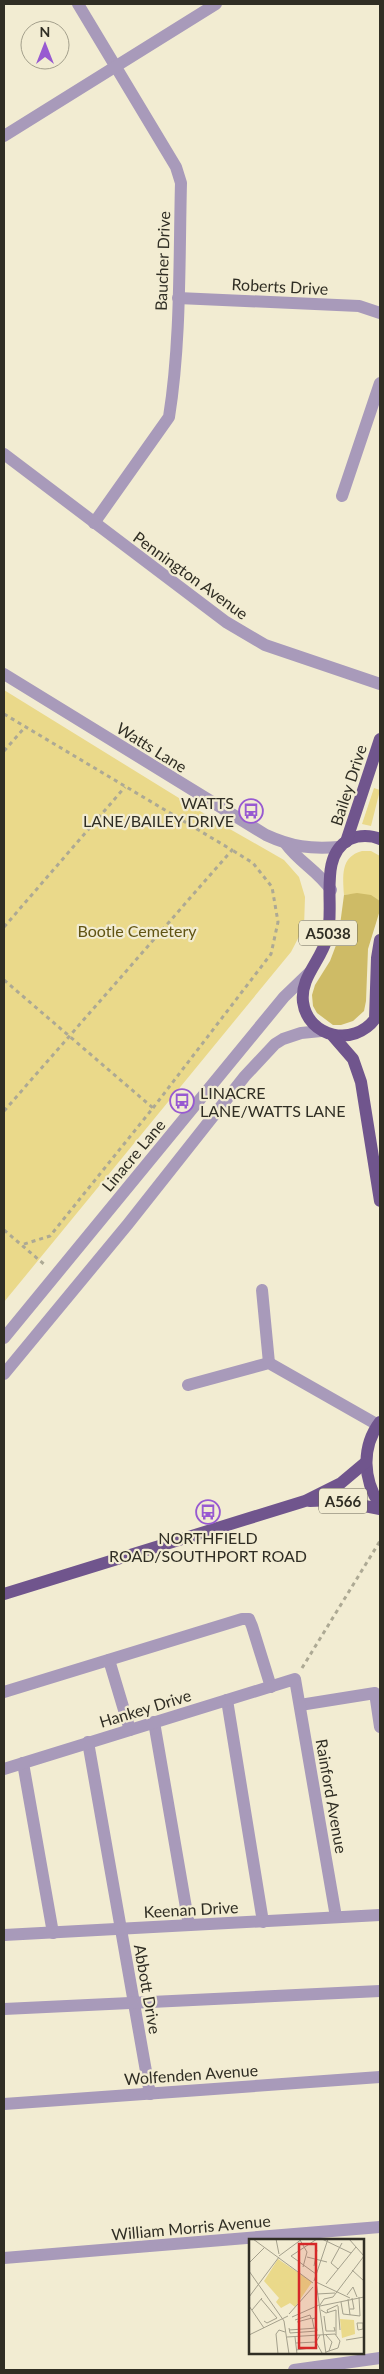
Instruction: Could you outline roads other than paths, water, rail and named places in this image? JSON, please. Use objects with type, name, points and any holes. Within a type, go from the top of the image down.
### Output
[{"type":"main road","name":"Bailey Drive","points":[[343,844],[380,739]]},
{"type":"main road","points":[[343,844],[364,836],[380,839]]},
{"type":"main road","name":"A5038","points":[[343,844],[331,862],[329,875],[332,905],[327,939],[305,984],[303,1001],[308,1018],[327,1033],[353,1060],[360,1076],[380,1201]]},
{"type":"main road","name":"A5038","points":[[380,940],[376,967],[380,1032]]},
{"type":"main road","points":[[327,1033],[345,1035],[364,1029],[378,1015]]},
{"type":"main road","points":[[379,1423],[372,1436],[366,1462],[368,1480],[374,1496],[380,1505]]},
{"type":"main road","name":"A566","points":[[4,1594],[305,1501],[340,1483],[366,1462]]},
{"type":"main road","name":"A566","points":[[305,1501],[334,1500],[380,1509]]},
{"type":"street","name":"Baucher Drive","points":[[78,4],[176,167],[181,183],[178,298],[169,417],[94,523]]},
{"type":"street","points":[[4,136],[216,4]]},
{"type":"street","name":"Roberts Drive","points":[[178,298],[359,306],[380,313]]},
{"type":"street","points":[[342,496],[380,383]]},
{"type":"street","name":"Pennington Avenue","points":[[4,454],[226,622],[250,638],[264,645],[380,684]]},
{"type":"street","name":"Watts Lane","points":[[4,674],[245,824],[286,844],[312,848],[343,844]]},
{"type":"street","name":"Watts Lane","points":[[286,844],[296,857],[323,879],[331,890]]},
{"type":"street","name":"Linacre Lane","points":[[4,1338],[284,997],[310,972]]},
{"type":"street","points":[[4,1374],[128,1224],[251,1070],[275,1044],[301,1033],[327,1033]]},
{"type":"street","points":[[262,1290],[269,1363]]},
{"type":"street","points":[[188,1385],[269,1363],[379,1423]]},
{"type":"street","points":[[4,1692],[242,1619],[249,1619],[271,1687]]},
{"type":"street","points":[[108,1660],[130,1730]]},
{"type":"street","name":"Hankey Drive","points":[[4,1769],[295,1679]]},
{"type":"street","name":"Rainford Avenue","points":[[295,1679],[336,1918]]},
{"type":"street","points":[[300,1706],[375,1694],[380,1727]]},
{"type":"street","points":[[227,1700],[263,1922]]},
{"type":"street","points":[[154,1722],[189,1925]]},
{"type":"street","name":"Abbott Drive","points":[[88,1742],[150,2094]]},
{"type":"street","points":[[23,1763],[54,1933]]},
{"type":"street","name":"Keenan Drive","points":[[4,1935],[380,1915]]},
{"type":"street","points":[[4,2009],[380,1991]]},
{"type":"street","name":"Wolfenden Avenue","points":[[4,2104],[380,2077]]},
{"type":"street","name":"William Morris Avenue","points":[[4,2258],[380,2228]]},
{"type":"street","points":[[294,2370],[380,2358]]},
{"type":"place","name":"WATTS LANE/BAILEY DRIVE","points":[[251,811]]},
{"type":"place","name":"LINACRE LANE/WATTS LANE","points":[[182,1101]]},
{"type":"place","name":"NORTHFIELD ROAD/SOUTHPORT ROAD","points":[[208,1512]]},
{"type":"park label","name":"Bootle Cemetery","points":[[137,930]]}]
